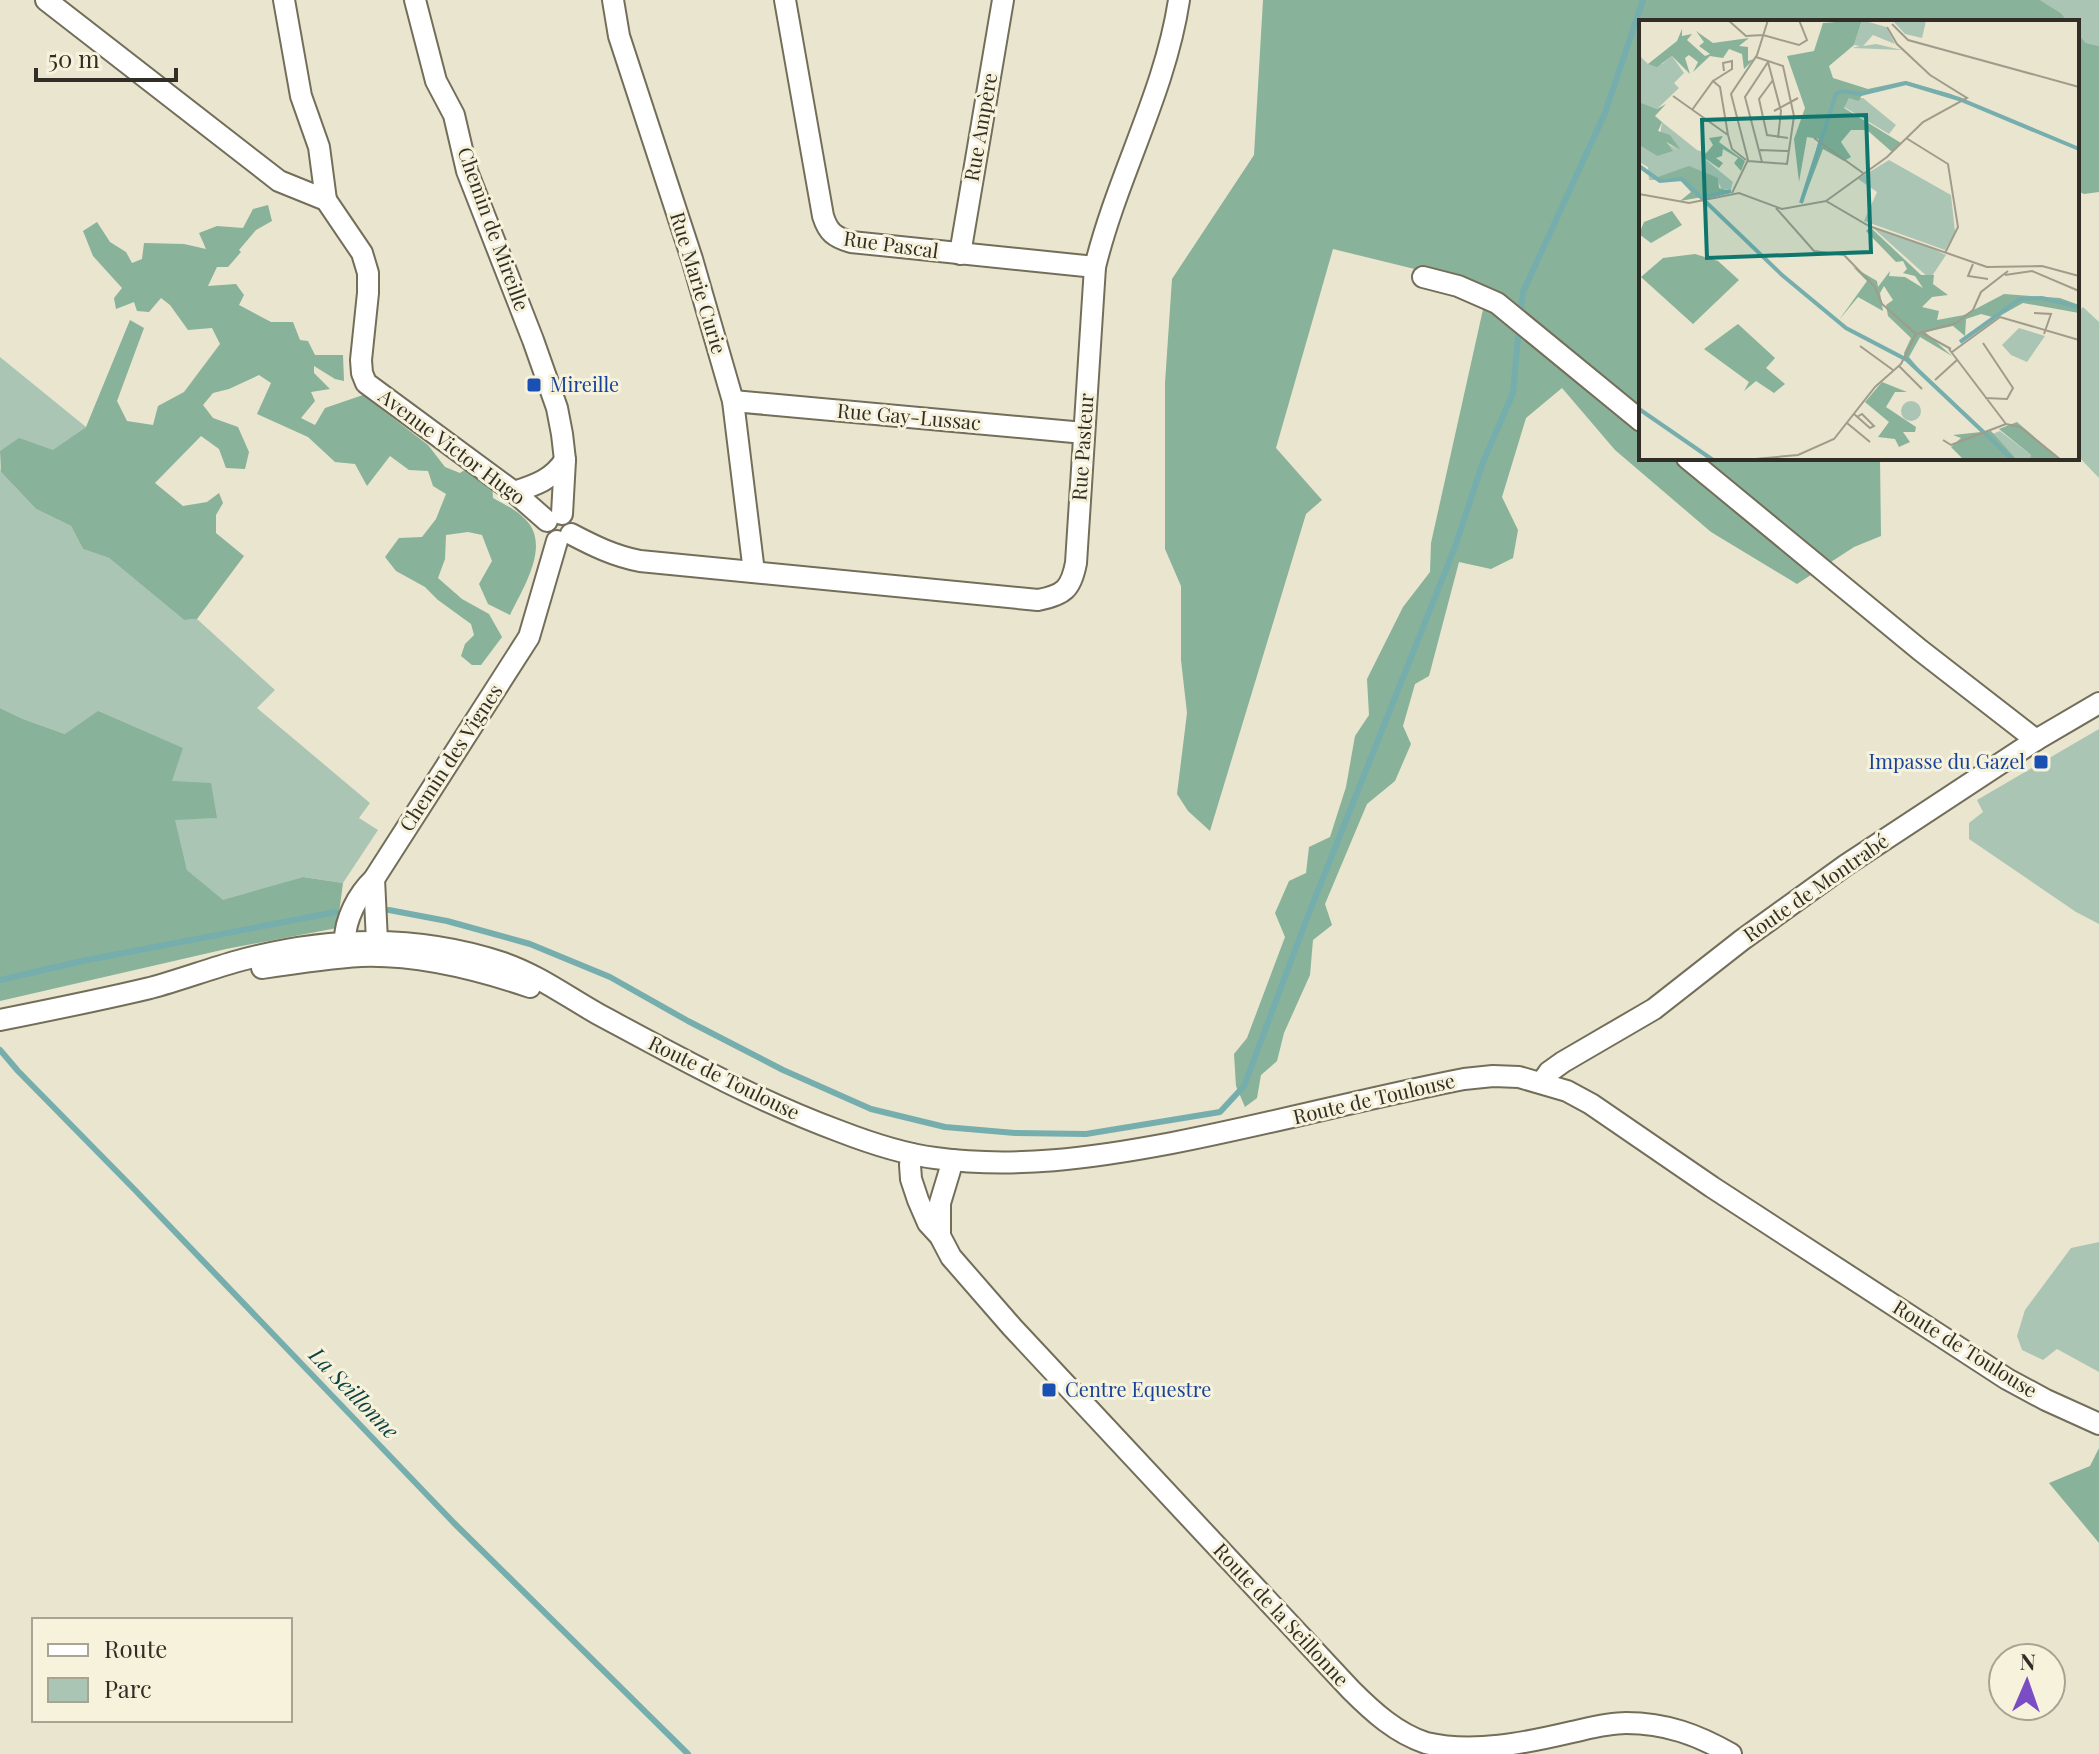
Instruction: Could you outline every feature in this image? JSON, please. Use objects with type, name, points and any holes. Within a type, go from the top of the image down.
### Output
[{"type":"street","points":[[46,0],[279,181],[326,200],[319,147],[301,96],[284,0]]},
{"type":"street","name":"Chemin de Mireille","points":[[415,0],[436,81],[454,115],[467,171],[554,399],[565,460],[554,518]]},
{"type":"street","name":"Rue Marie Curie","points":[[613,0],[619,36],[692,259],[733,401],[754,572]]},
{"type":"street","name":"Rue Pascal","points":[[785,0],[827,229],[836,238],[1095,267]]},
{"type":"street","name":"Rue Ampère","points":[[960,254],[1003,0]]},
{"type":"street","name":"Rue Pasteur","points":[[754,572],[1038,600],[1054,597],[1066,590],[1073,580],[1076,563],[1095,267],[1166,59],[1179,0]]},
{"type":"street","name":"Avenue Victor Hugo","points":[[326,200],[362,253],[368,273],[361,360],[366,383],[554,518]]},
{"type":"street","points":[[1423,277],[1458,286],[1497,303],[1639,419]]},
{"type":"street","name":"Rue Gay-Lussac","points":[[733,401],[1084,433]]},
{"type":"street","points":[[514,492],[556,474],[565,460]]},
{"type":"street","points":[[1689,460],[1920,650],[2036,740]]},
{"type":"street","points":[[554,518],[547,533],[616,556],[754,572]]},
{"type":"street","name":"Chemin des Vignes","points":[[353,949],[345,936],[362,890],[374,879],[529,637],[564,538]]},
{"type":"street","name":"Route de Montrabé","points":[[1542,1082],[1549,1072],[1563,1062],[1654,1009],[1846,865],[2036,740],[2099,703]]},
{"type":"street","points":[[374,879],[377,941]]},
{"type":"street","name":"Route de Toulouse","points":[[0,1020],[152,987],[296,963],[377,941],[438,947],[503,963],[536,976],[679,1058],[792,1113],[851,1136],[912,1154],[1012,1163],[1107,1155],[1236,1131],[1464,1079],[1506,1077],[1542,1082],[1591,1104],[1712,1187],[2007,1379],[2099,1424]]},
{"type":"street","name":"Route de Toulouse","points":[[353,949],[484,973],[587,1008]]},
{"type":"street","name":"Route de la Seillonne","points":[[912,1154],[911,1179],[918,1200],[928,1223],[940,1236],[951,1257],[1012,1327],[1375,1713],[1401,1732],[1426,1743],[1475,1749],[1625,1723],[1659,1725],[1689,1732],[1731,1754]]},
{"type":"street","points":[[940,1236],[940,1203],[953,1160]]},
{"type":"green space","points":[[1263,0],[2040,0],[2066,20],[1639,20],[1639,460],[1880,460],[1881,536],[1854,547],[1797,584],[1711,532],[1615,450],[1562,388],[1526,418],[1502,497],[1518,530],[1513,558],[1491,569],[1459,562],[1429,676],[1415,684],[1403,726],[1411,744],[1395,781],[1367,804],[1325,904],[1332,925],[1313,940],[1310,975],[1284,1033],[1277,1061],[1261,1075],[1257,1098],[1245,1107],[1236,1086],[1234,1054],[1247,1038],[1285,937],[1275,913],[1289,881],[1306,873],[1309,847],[1330,837],[1346,787],[1355,736],[1369,715],[1367,679],[1403,607],[1430,572],[1431,543],[1488,287],[1333,249],[1276,448],[1322,500],[1306,514],[1210,831],[1188,811],[1177,794],[1187,713],[1181,660],[1181,586],[1165,549],[1165,383],[1172,279],[1254,155]]},
{"type":"green space","points":[[2040,0],[2099,0],[2099,46],[2086,43],[2079,35],[2079,20],[2066,20]]},
{"type":"green space","points":[[2079,35],[2086,43],[2099,46],[2099,192],[2079,192]]},
{"type":"green space","points":[[268,205],[272,221],[256,230],[228,267],[217,267],[208,286],[236,284],[244,295],[239,305],[271,322],[293,322],[300,340],[308,341],[315,355],[343,355],[344,381],[314,366],[314,373],[330,389],[311,392],[315,401],[301,418],[315,425],[325,408],[363,395],[428,445],[445,467],[460,473],[466,469],[492,482],[493,498],[518,513],[533,530],[536,541],[532,567],[510,615],[488,604],[479,584],[492,561],[482,535],[468,532],[446,535],[445,559],[438,578],[462,599],[489,614],[502,637],[481,665],[472,665],[461,656],[465,644],[474,635],[471,624],[425,587],[396,571],[385,557],[399,538],[422,537],[436,519],[446,494],[433,486],[428,471],[409,470],[390,456],[367,486],[355,464],[335,462],[308,437],[257,414],[271,383],[259,375],[213,393],[203,405],[213,418],[238,427],[249,452],[245,469],[226,468],[219,449],[201,436],[155,483],[183,506],[207,502],[219,493],[223,503],[216,515],[216,533],[244,556],[197,619],[184,620],[109,558],[83,549],[71,526],[36,509],[1,472],[0,451],[19,438],[53,450],[86,427],[130,320],[144,328],[117,401],[127,421],[153,425],[158,406],[184,392],[220,344],[212,328],[188,330],[161,298],[149,312],[137,311],[134,302],[116,309],[114,298],[122,288],[93,256],[83,231],[97,222],[110,242],[126,252],[132,263],[142,259],[144,243],[184,244],[206,249],[199,233],[217,226],[243,228],[253,209]]},
{"type":"green space","points":[[2083,307],[2099,322],[2099,478],[2079,457],[2079,311]]},
{"type":"green space","points":[[0,357],[86,427],[53,451],[19,439],[0,451]]},
{"type":"green space","points":[[0,466],[1,472],[36,509],[71,526],[83,549],[109,558],[184,620],[197,619],[275,690],[257,708],[370,803],[359,818],[378,830],[343,883],[303,877],[223,901],[187,870],[174,819],[216,818],[172,782],[0,708]]},
{"type":"green space","points":[[0,708],[65,734],[98,711],[183,748],[172,781],[211,783],[217,818],[175,820],[187,870],[223,900],[303,877],[343,883],[337,928],[226,949],[0,1001]]},
{"type":"green space","points":[[2099,729],[2099,924],[2076,912],[1969,839],[1969,823],[1983,812],[1977,800]]},
{"type":"green space","points":[[2099,1242],[2099,1372],[2057,1349],[2043,1360],[2022,1350],[2017,1336],[2025,1310],[2071,1248]]},
{"type":"green space","points":[[2099,1448],[2099,1543],[2049,1483],[2090,1466]]},
{"type":"waterway","points":[[1520,316],[1523,292],[1605,113],[1643,0]]},
{"type":"waterway","points":[[389,910],[447,921],[530,944],[610,977],[783,1070],[871,1109],[945,1127],[1015,1133],[1086,1134],[1220,1112],[1244,1086],[1309,913],[1455,547],[1483,462],[1513,393],[1519,327]]},
{"type":"waterway","points":[[0,980],[336,912]]},
{"type":"waterway","name":"La Seillonne","points":[[0,1050],[454,1523],[688,1754]]},
{"type":"place","name":"Mireille","points":[[534,385]]},
{"type":"place","name":"Impasse du Gazel","points":[[2041,762]]},
{"type":"place","name":"Centre Equestre","points":[[1049,1390]]}]
